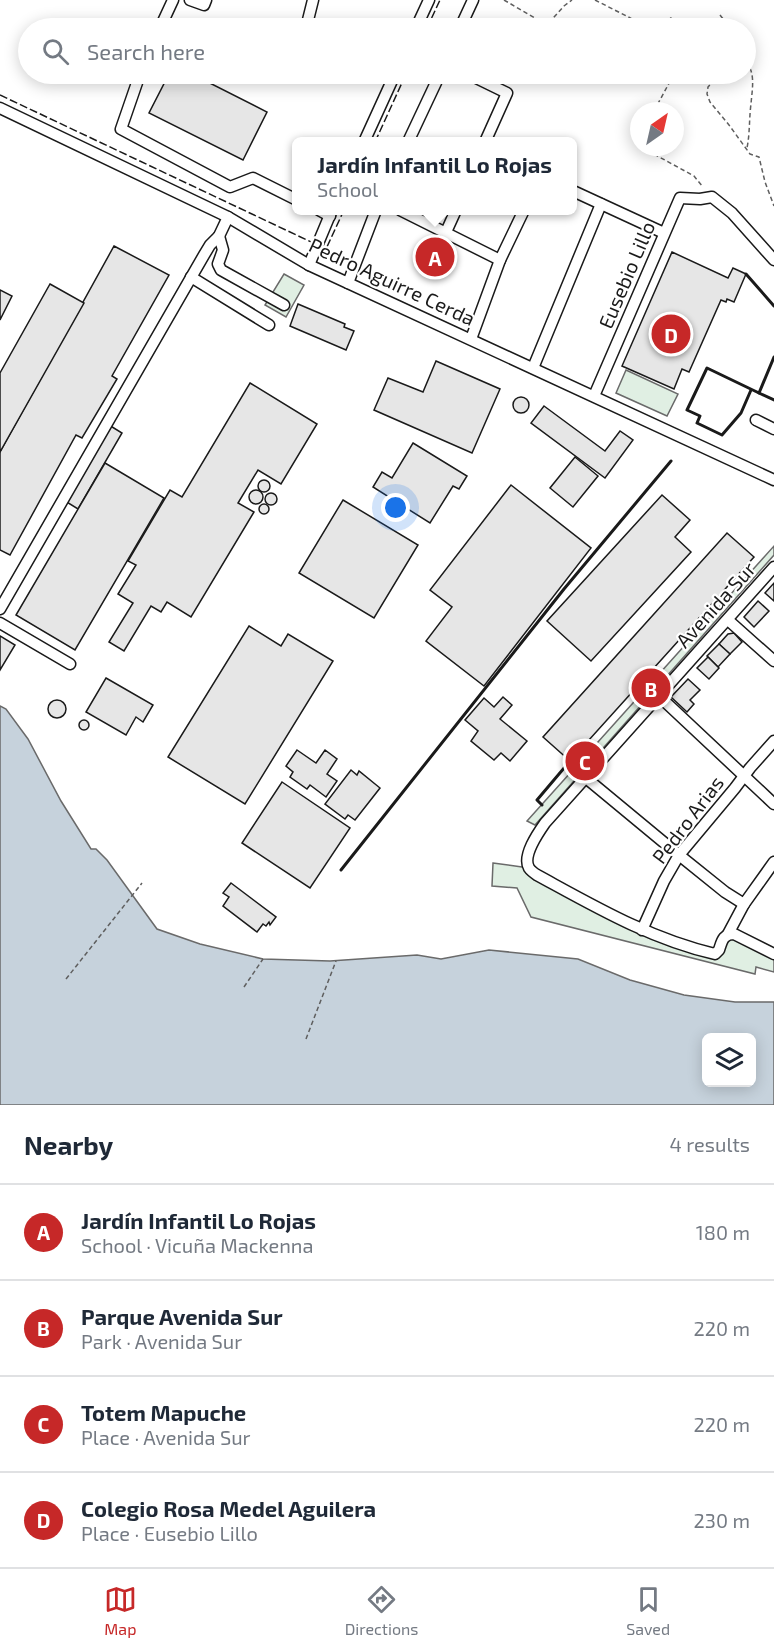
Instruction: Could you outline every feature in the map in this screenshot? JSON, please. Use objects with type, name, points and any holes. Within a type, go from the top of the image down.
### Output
[{"type":"street","points":[[165,18],[173,0]]},
{"type":"street","points":[[190,0],[204,5],[206,0]]},
{"type":"street","points":[[308,18],[313,0]]},
{"type":"street","points":[[421,18],[429,0]]},
{"type":"street","points":[[465,18],[473,0]]},
{"type":"street","points":[[137,84],[121,129],[230,187],[253,177],[292,197]]},
{"type":"street","points":[[366,137],[390,84]]},
{"type":"street","points":[[410,137],[435,84]]},
{"type":"street","points":[[487,137],[507,93],[489,84]]},
{"type":"street","name":"Pedro Aguirre Cerda","points":[[0,108],[228,218],[309,265],[774,480]]},
{"type":"street","points":[[577,193],[664,233]]},
{"type":"street","points":[[712,197],[732,213],[774,260]]},
{"type":"street","name":"Eusebio Lillo","points":[[594,396],[680,198],[712,197]]},
{"type":"street","points":[[533,368],[601,204]]},
{"type":"street","points":[[309,265],[330,215]]},
{"type":"street","points":[[348,283],[374,215]]},
{"type":"street","points":[[410,215],[500,260]]},
{"type":"street","points":[[446,232],[454,215]]},
{"type":"street","points":[[471,339],[500,260],[522,215]]},
{"type":"street","points":[[0,609],[191,277],[210,245],[219,236],[228,218]]},
{"type":"street","points":[[219,236],[223,250],[218,264],[221,270],[284,305]]},
{"type":"street","points":[[191,277],[269,325]]},
{"type":"street","points":[[756,420],[774,429]]},
{"type":"street","name":"Avenida Sur","points":[[642,930],[537,875],[529,868],[527,861],[532,844],[540,829],[774,567]]},
{"type":"street","points":[[728,620],[774,661]]},
{"type":"street","points":[[0,624],[70,664]]},
{"type":"street","points":[[659,696],[774,804]]},
{"type":"street","name":"Pedro Arias","points":[[642,930],[664,881],[679,855],[774,741]]},
{"type":"street","points":[[586,778],[725,892],[744,904]]},
{"type":"street","points":[[642,930],[678,944],[715,954],[744,904],[774,862]]},
{"type":"street","points":[[728,934],[736,934],[774,954]]},
{"type":"path","points":[[504,0],[534,18]]},
{"type":"path","points":[[554,18],[572,0]]},
{"type":"path","points":[[595,0],[630,18]]},
{"type":"path","points":[[659,102],[669,84]]},
{"type":"path","points":[[711,84],[707,94],[710,102],[750,154],[759,157],[774,207]]},
{"type":"path","points":[[747,149],[753,84]]},
{"type":"path","points":[[658,156],[694,176],[712,197]]},
{"type":"path","points":[[66,979],[142,883]]},
{"type":"path","points":[[244,987],[263,959]]},
{"type":"path","points":[[306,1039],[336,961]]},
{"type":"green space","points":[[284,274],[304,285],[286,317],[265,305]]},
{"type":"green space","points":[[626,370],[678,394],[667,416],[616,393]]},
{"type":"green space","points":[[774,546],[774,555],[535,825],[527,821]]},
{"type":"green space","points":[[493,863],[529,868],[613,917],[715,954],[728,934],[774,954],[774,972],[756,967],[755,974],[531,917],[517,888],[492,886]]},
{"type":"shaded area","points":[[0,706],[6,709],[28,739],[61,801],[91,849],[96,849],[107,860],[157,929],[200,944],[263,959],[330,961],[417,955],[441,959],[489,950],[578,959],[630,980],[684,995],[735,1002],[774,1002],[774,1105],[0,1105]]},
{"type":"building","points":[[164,84],[212,84],[267,112],[243,160],[149,113]]},
{"type":"building","points":[[114,246],[169,275],[112,376],[117,379],[82,438],[76,435],[10,555],[0,550],[0,452]]},
{"type":"building","points":[[672,252],[728,278],[733,268],[746,274],[734,302],[727,299],[726,302],[721,300],[689,372],[682,369],[674,389],[622,366]]},
{"type":"building","points":[[50,284],[84,303],[0,452],[0,373]]},
{"type":"building","points":[[0,290],[12,296],[0,320]]},
{"type":"building","points":[[298,304],[345,324],[344,327],[354,331],[346,350],[290,326]]},
{"type":"building","points":[[436,361],[500,389],[472,453],[374,410],[388,378],[423,392]]},
{"type":"building","points":[[250,383],[317,424],[281,484],[258,470],[238,503],[254,512],[191,617],[167,602],[161,612],[151,606],[124,651],[109,642],[133,603],[118,594],[136,565],[128,561],[170,490],[182,497]]},
{"type":"building","points":[[518,397],[524,397],[529,405],[527,411],[518,413],[513,408],[513,402]]},
{"type":"building","points":[[544,406],[605,451],[620,431],[633,440],[605,478],[531,423]]},
{"type":"building","points":[[109,425],[122,433],[78,509],[65,501]]},
{"type":"building","points":[[413,443],[467,476],[459,489],[453,486],[430,523],[373,487],[382,472],[392,478]]},
{"type":"building","points":[[575,457],[598,476],[573,507],[550,488]]},
{"type":"building","points":[[105,463],[164,498],[75,650],[16,615]]},
{"type":"building","points":[[266,480],[270,486],[266,492],[262,492],[258,484]]},
{"type":"building","points":[[511,485],[591,548],[484,686],[426,641],[452,607],[430,590]]},
{"type":"building","points":[[253,490],[259,490],[263,497],[259,504],[253,504],[249,500],[249,494]]},
{"type":"building","points":[[273,493],[277,499],[273,505],[269,505],[265,497]]},
{"type":"building","points":[[662,495],[690,520],[675,537],[691,552],[591,661],[547,621]]},
{"type":"building","points":[[343,500],[418,545],[374,618],[299,573]]},
{"type":"building","points":[[264,504],[268,505],[268,513],[264,514],[260,513],[259,509],[260,505]]},
{"type":"building","points":[[727,533],[754,557],[570,761],[543,737]]},
{"type":"building","points":[[774,583],[774,601],[765,593]]},
{"type":"building","points":[[758,601],[769,611],[754,627],[744,617]]},
{"type":"building","points":[[249,626],[281,646],[288,634],[333,661],[245,804],[168,757]]},
{"type":"building","points":[[734,633],[742,642],[730,654],[719,644],[728,634]]},
{"type":"building","points":[[0,636],[15,645],[0,670]]},
{"type":"building","points":[[719,644],[730,654],[718,667],[707,656]]},
{"type":"building","points":[[708,657],[719,668],[709,679],[697,668]]},
{"type":"building","points":[[106,678],[153,705],[143,722],[136,717],[126,735],[86,712]]},
{"type":"building","points":[[688,679],[700,690],[690,700],[694,704],[687,712],[671,697]]},
{"type":"building","points":[[503,697],[512,705],[500,719],[527,741],[510,761],[501,753],[494,760],[471,741],[478,731],[465,720],[484,698],[494,707]]},
{"type":"building","points":[[57,700],[63,703],[66,709],[63,715],[57,718],[51,715],[48,709],[51,703]]},
{"type":"building","points":[[84,720],[89,725],[84,730],[79,725]]},
{"type":"building","points":[[297,750],[316,763],[325,750],[337,759],[327,774],[337,781],[326,797],[310,785],[307,789],[290,777],[293,772],[286,766]]},
{"type":"building","points":[[351,770],[357,775],[359,771],[380,788],[355,820],[348,815],[345,819],[325,804]]},
{"type":"building","points":[[282,782],[350,828],[310,888],[242,843]]},
{"type":"building","points":[[231,883],[276,917],[270,925],[269,922],[266,926],[263,924],[257,932],[223,906],[229,897],[223,893]]},
{"type":"fence","points":[[432,18],[440,0]]},
{"type":"fence","points":[[377,137],[401,84]]},
{"type":"fence","points":[[0,95],[326,249],[342,215]]},
{"type":"wall","points":[[746,274],[774,306]]},
{"type":"wall","points":[[751,390],[741,413],[722,435],[697,423],[700,416],[687,410],[707,368],[759,393],[774,357]]},
{"type":"wall","points":[[759,393],[774,400]]},
{"type":"wall","points":[[341,870],[564,589],[671,461]]},
{"type":"wall","points":[[542,805],[537,800],[570,761]]},
{"type":"place","name":"Jardín Infantil Lo Rojas","points":[[435,257]]},
{"type":"place","name":"Colegio Rosa Medel Aguilera","points":[[671,334]]},
{"type":"place","name":"Parque Avenida Sur","points":[[651,688]]},
{"type":"place","name":"Totem Mapuche","points":[[585,761]]}]
